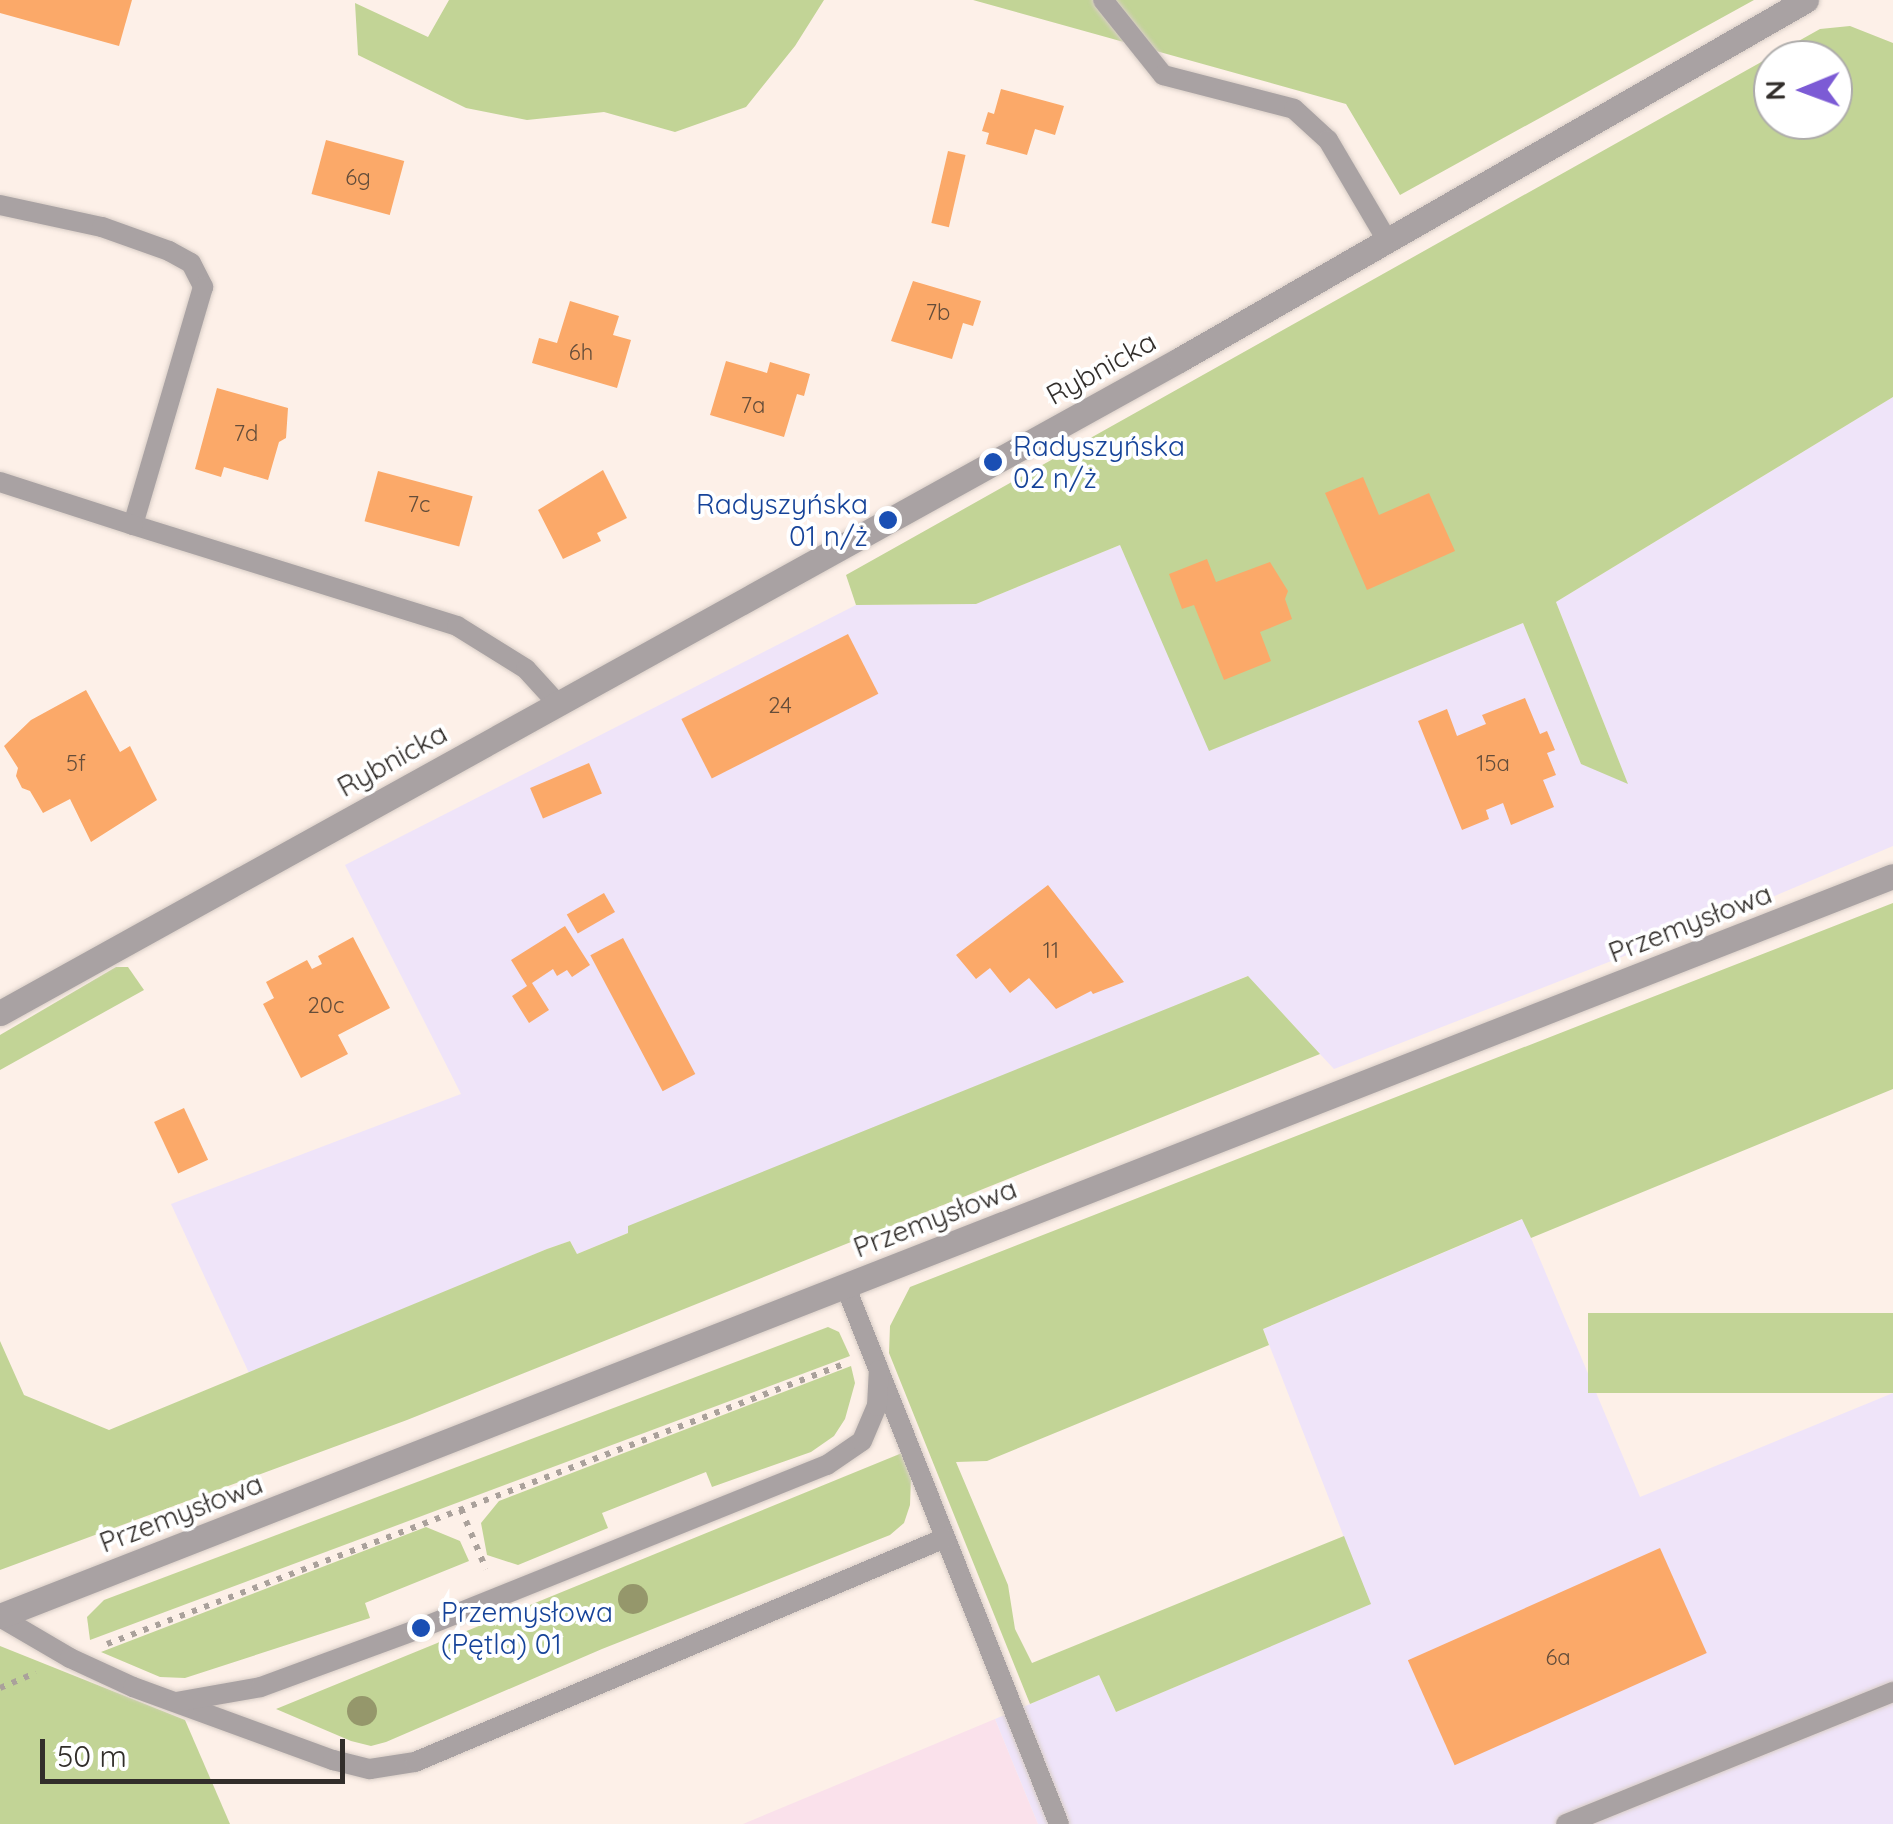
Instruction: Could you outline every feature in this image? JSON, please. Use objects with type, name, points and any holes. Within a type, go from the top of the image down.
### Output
[{"type":"street","name":"Rybnicka","points":[[0,1014],[1387,240],[1806,0]]},
{"type":"street","name":"Przemysłowa","points":[[0,1617],[1893,876]]},
{"type":"lane","points":[[1103,0],[1164,75],[1294,109],[1328,140],[1387,240]]},
{"type":"lane","points":[[0,205],[102,228],[169,251],[191,264],[202,287],[133,525]]},
{"type":"lane","points":[[0,482],[457,626],[526,669],[557,702]]},
{"type":"lane","points":[[845,1285],[1058,1824]]},
{"type":"lane","points":[[174,1702],[261,1687],[498,1598],[827,1465],[862,1441],[877,1406],[876,1362]]},
{"type":"lane","points":[[0,1617],[70,1658],[174,1702],[334,1760],[370,1769],[415,1762],[945,1538]]},
{"type":"lane","points":[[1566,1824],[1589,1820],[1893,1692]]},
{"type":"path","points":[[0,1688],[461,1509],[876,1362]]},
{"type":"path","points":[[461,1509],[498,1598]]},
{"type":"shaded area","points":[[1893,397],[1893,846],[1732,914],[1334,1069],[1247,976],[577,1254],[570,1241],[547,1249],[249,1373],[171,1204],[461,1094],[345,865],[856,605],[976,604],[1120,545],[1210,750],[1523,623],[1581,764],[1627,782],[1556,602]]},
{"type":"shaded area","points":[[1523,1219],[1640,1497],[1893,1393],[1893,1824],[1038,1824],[995,1719],[1099,1675],[1116,1712],[1370,1604],[1263,1329]]},
{"type":"shaded area","points":[[995,1719],[1038,1824],[743,1824]]},
{"type":"green space","points":[[449,0],[824,0],[795,46],[746,107],[675,132],[604,112],[527,120],[466,108],[358,55],[355,3],[428,37]]},
{"type":"green space","points":[[973,0],[1754,0],[1400,195],[1346,104]]},
{"type":"green space","points":[[1850,26],[1893,43],[1893,397],[1556,602],[1628,784],[1581,764],[1523,623],[1209,751],[1120,545],[976,604],[856,605],[846,575],[1753,67],[1753,140],[1853,140],[1853,40],[1800,40],[1820,29]]},
{"type":"green space","points":[[1893,903],[1893,1089],[1531,1238],[1522,1219],[1263,1329],[1269,1345],[987,1461],[956,1462],[1008,1585],[1015,1629],[1032,1663],[1344,1536],[1371,1604],[1116,1712],[1099,1675],[1030,1704],[889,1353],[890,1326],[910,1287]]},
{"type":"green space","points":[[116,967],[128,967],[144,990],[0,1070],[0,1035]]},
{"type":"green space","points":[[1248,976],[1320,1054],[407,1420],[0,1570],[0,1341],[24,1395],[109,1430],[547,1249],[570,1241],[577,1254],[628,1233],[628,1226]]},
{"type":"green space","points":[[1588,1313],[1893,1313],[1893,1393],[1588,1393]]},
{"type":"green space","points":[[828,1327],[839,1332],[850,1356],[90,1640],[87,1617],[104,1600]]},
{"type":"green space","points":[[851,1366],[855,1383],[845,1419],[834,1436],[811,1452],[712,1487],[706,1472],[602,1513],[608,1528],[518,1565],[487,1555],[481,1523],[499,1501]]},
{"type":"green space","points":[[902,1453],[911,1477],[910,1505],[904,1523],[890,1535],[602,1649],[386,1742],[371,1746],[351,1741],[276,1709]]},
{"type":"green space","points":[[426,1527],[460,1541],[469,1561],[365,1603],[370,1618],[185,1678],[160,1677],[101,1652]]},
{"type":"green space","points":[[0,1646],[185,1720],[230,1824],[0,1824]]},
{"type":"building","points":[[0,0],[132,0],[119,46],[0,13]]},
{"type":"building","points":[[1001,89],[1064,106],[1055,135],[1035,129],[1027,155],[986,144],[989,133],[982,131],[988,112],[994,114]]},
{"type":"building","points":[[326,140],[404,161],[390,215],[312,194]]},
{"type":"building","points":[[948,151],[966,155],[949,227],[931,223]]},
{"type":"building","points":[[913,281],[981,301],[973,326],[963,323],[952,359],[891,341]]},
{"type":"building","points":[[570,301],[619,316],[613,335],[631,340],[617,388],[532,363],[539,338],[557,343]]},
{"type":"building","points":[[726,361],[767,373],[770,362],[810,374],[804,396],[797,394],[784,437],[710,415]]},
{"type":"building","points":[[217,388],[288,408],[286,438],[279,442],[268,480],[224,467],[221,477],[195,469]]},
{"type":"building","points":[[603,470],[627,518],[597,533],[601,541],[563,559],[538,510]]},
{"type":"building","points":[[378,471],[473,496],[459,547],[365,521]]},
{"type":"building","points":[[1363,477],[1379,515],[1429,493],[1455,551],[1367,590],[1325,493]]},
{"type":"building","points":[[1207,559],[1216,582],[1270,562],[1288,591],[1285,599],[1292,619],[1260,632],[1271,661],[1224,680],[1194,605],[1182,609],[1169,574]]},
{"type":"building","points":[[848,634],[878,694],[712,779],[681,719]]},
{"type":"building","points":[[86,690],[120,752],[130,746],[157,800],[91,842],[70,799],[43,813],[30,791],[22,788],[16,776],[18,768],[4,746],[31,720]]},
{"type":"building","points":[[1525,698],[1540,734],[1547,731],[1555,750],[1547,753],[1556,775],[1543,780],[1554,807],[1511,825],[1503,803],[1486,810],[1489,819],[1462,830],[1418,721],[1447,709],[1457,736],[1486,724],[1482,715]]},
{"type":"building","points":[[589,763],[602,793],[543,818],[530,788]]},
{"type":"building","points":[[1048,885],[1124,982],[1093,994],[1091,991],[1056,1009],[1029,978],[1010,993],[990,968],[976,979],[956,955]]},
{"type":"building","points":[[604,893],[615,912],[578,934],[567,914]]},
{"type":"building","points":[[565,926],[590,965],[572,977],[567,970],[557,976],[553,969],[532,983],[549,1010],[529,1023],[512,996],[527,986],[511,960]]},
{"type":"building","points":[[353,937],[390,1008],[338,1035],[348,1054],[301,1078],[263,1004],[274,998],[266,982],[307,960],[312,969],[322,964],[318,956]]},
{"type":"building","points":[[623,938],[695,1074],[663,1091],[590,955]]},
{"type":"building","points":[[184,1108],[208,1160],[178,1174],[154,1122]]},
{"type":"building","points":[[1660,1548],[1707,1653],[1455,1765],[1408,1660]]},
{"type":"place","name":"Radyszyńska 02 n/ż","points":[[993,462]]},
{"type":"place","name":"Radyszyńska 01 n/ż","points":[[888,520]]},
{"type":"place","name":"Przemysłowa (Pętla) 01","points":[[421,1628]]}]
